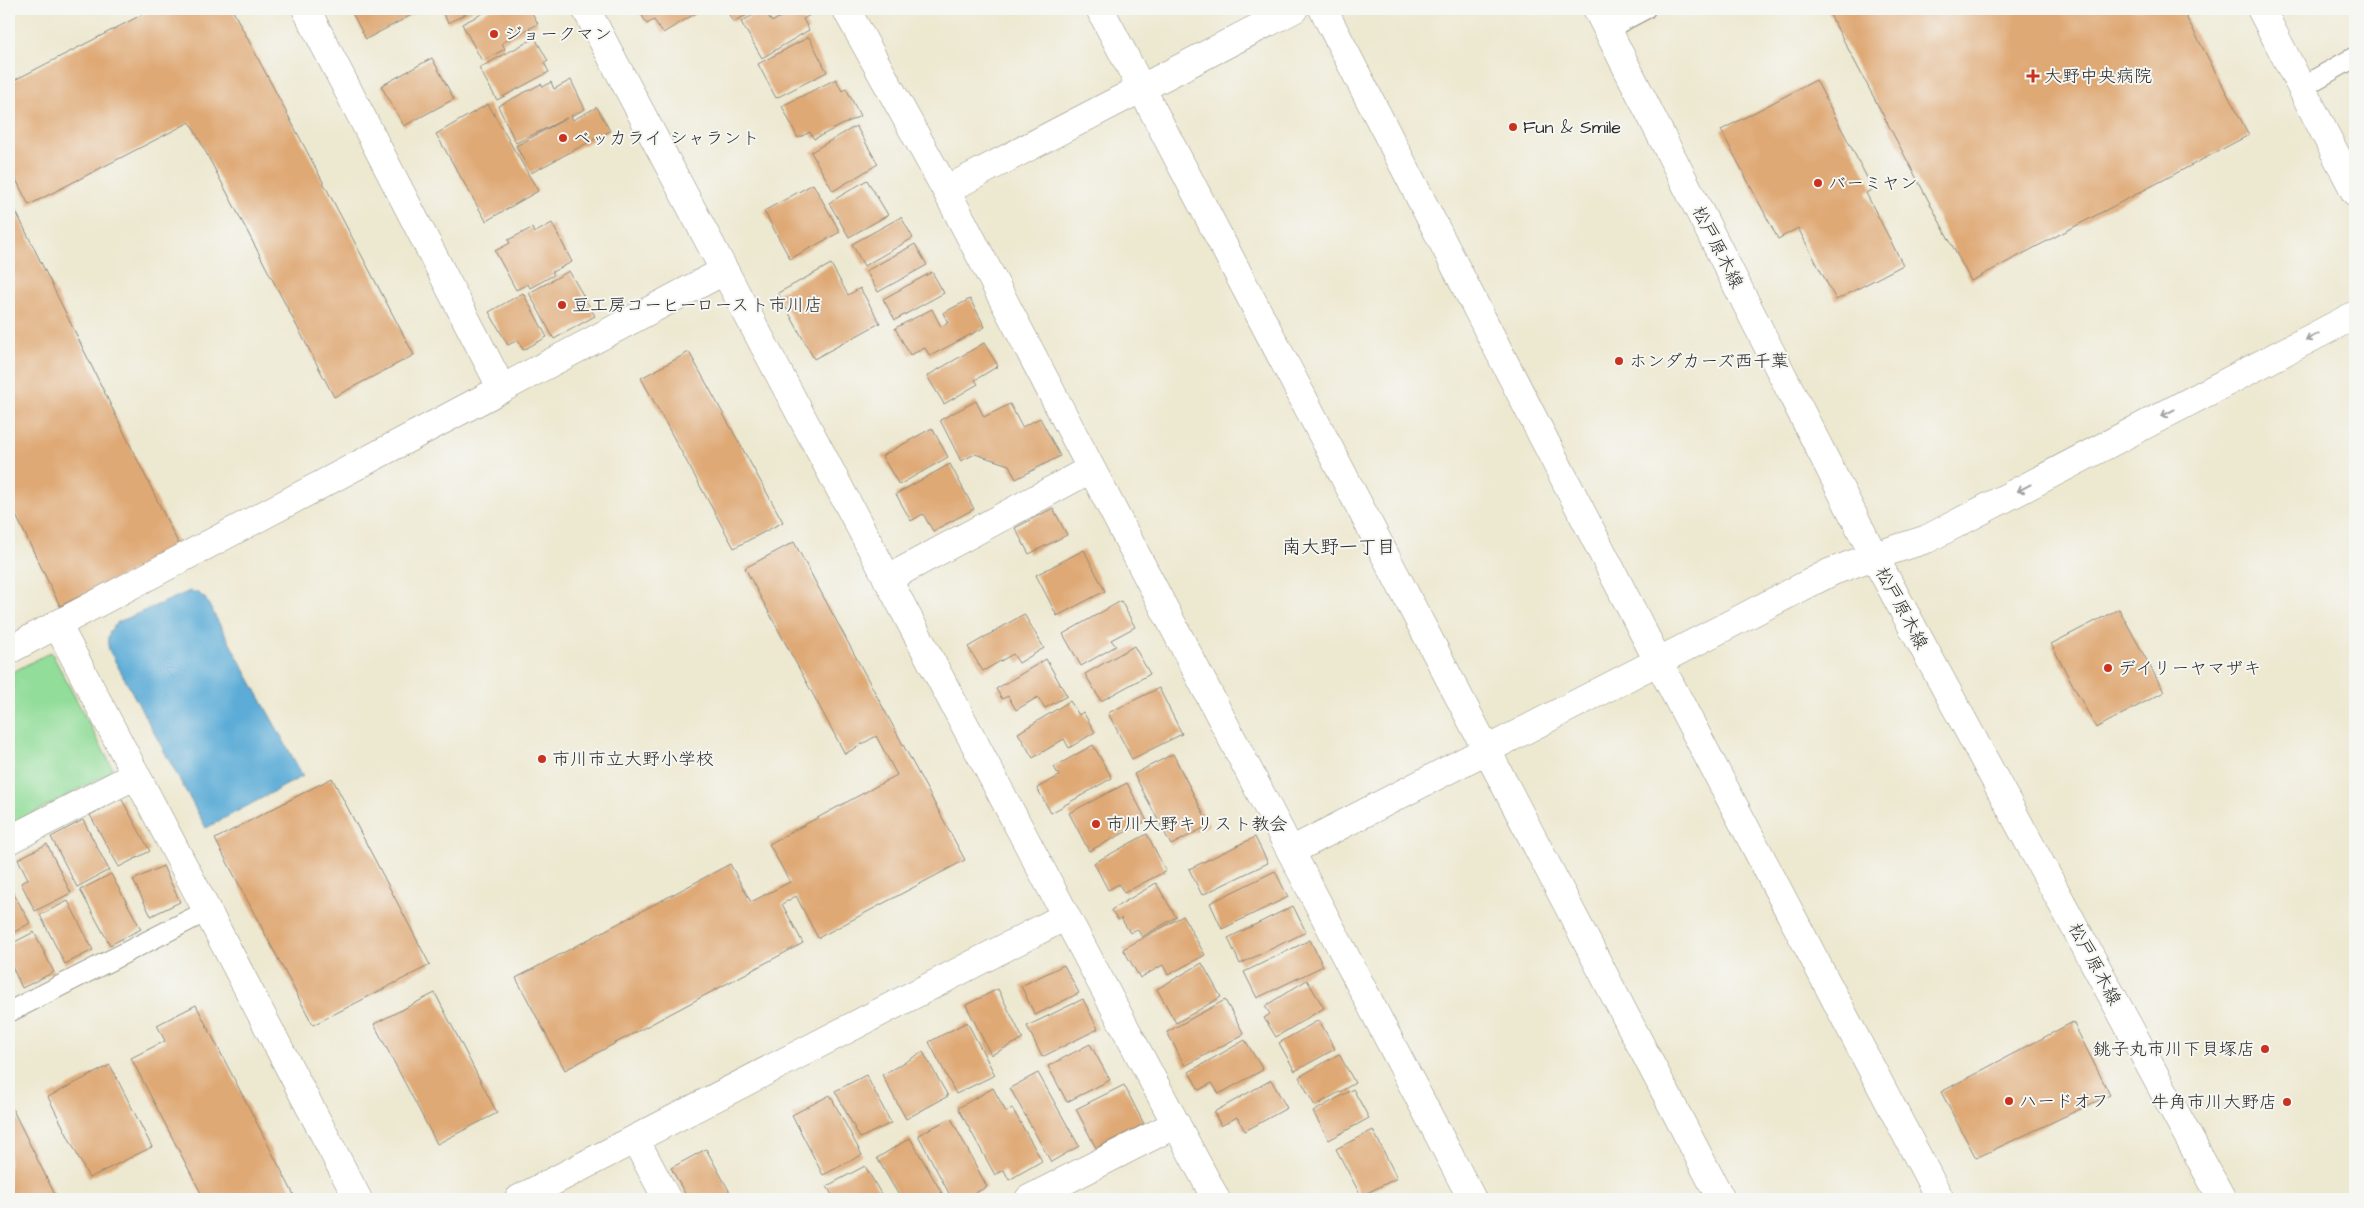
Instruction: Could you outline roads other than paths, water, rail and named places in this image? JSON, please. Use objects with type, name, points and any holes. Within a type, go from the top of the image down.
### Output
[{"type":"street","points":[[306,9],[502,389]]},
{"type":"street","points":[[586,9],[1216,1199]]},
{"type":"street","points":[[846,9],[946,190],[1472,1199]]},
{"type":"street","points":[[1100,9],[1722,1199]]},
{"type":"street","points":[[946,190],[1294,9]]},
{"type":"street","points":[[1323,9],[1658,661],[1938,1199]]},
{"type":"street","points":[[2261,9],[2355,192]]},
{"type":"street","name":"松戸原木線","points":[[1602,19],[1874,556],[2222,1199]]},
{"type":"street","points":[[9,650],[724,271]]},
{"type":"street","points":[[1291,851],[1832,572],[1926,539],[2355,315]]},
{"type":"street","points":[[887,579],[1092,469]]},
{"type":"street","points":[[57,624],[358,1199]]},
{"type":"street","points":[[9,840],[136,774]]},
{"type":"street","points":[[519,1199],[1066,916]]},
{"type":"street","points":[[1029,1199],[1176,1124]]},
{"type":"street","points":[[635,1139],[667,1199]]},
{"type":"lane","points":[[1602,19],[1645,9]]},
{"type":"lane","points":[[2302,87],[2355,57]]},
{"type":"lane","points":[[9,1012],[207,911]]},
{"type":"water","points":[[190,591],[198,593],[205,598],[303,776],[206,828],[109,650],[108,642],[110,632],[118,622]]},
{"type":"place","name":"ジョークマン","points":[[494,34]]},
{"type":"place","name":"大野中央病院","points":[[2033,76]]},
{"type":"place","name":"Fun & Smile","points":[[1513,127]]},
{"type":"place","name":"ベッカライ シャラント","points":[[563,138]]},
{"type":"place","name":"バーミヤン","points":[[1818,183]]},
{"type":"place","name":"豆工房コーヒーロースト市川店","points":[[562,305]]},
{"type":"place","name":"ホンダカーズ西千葉","points":[[1619,361]]},
{"type":"place","name":"デイリーヤマザキ","points":[[2108,668]]},
{"type":"place","name":"市川市立大野小学校","points":[[542,759]]},
{"type":"place","name":"市川大野キリスト教会","points":[[1096,824]]},
{"type":"place","name":"銚子丸市川下貝塚店","points":[[2265,1049]]},
{"type":"place","name":"ハードオフ","points":[[2009,1101]]},
{"type":"place","name":"牛角市川大野店","points":[[2287,1102]]},
{"type":"district","name":"南大野一丁目","points":[[1339,546]]}]
